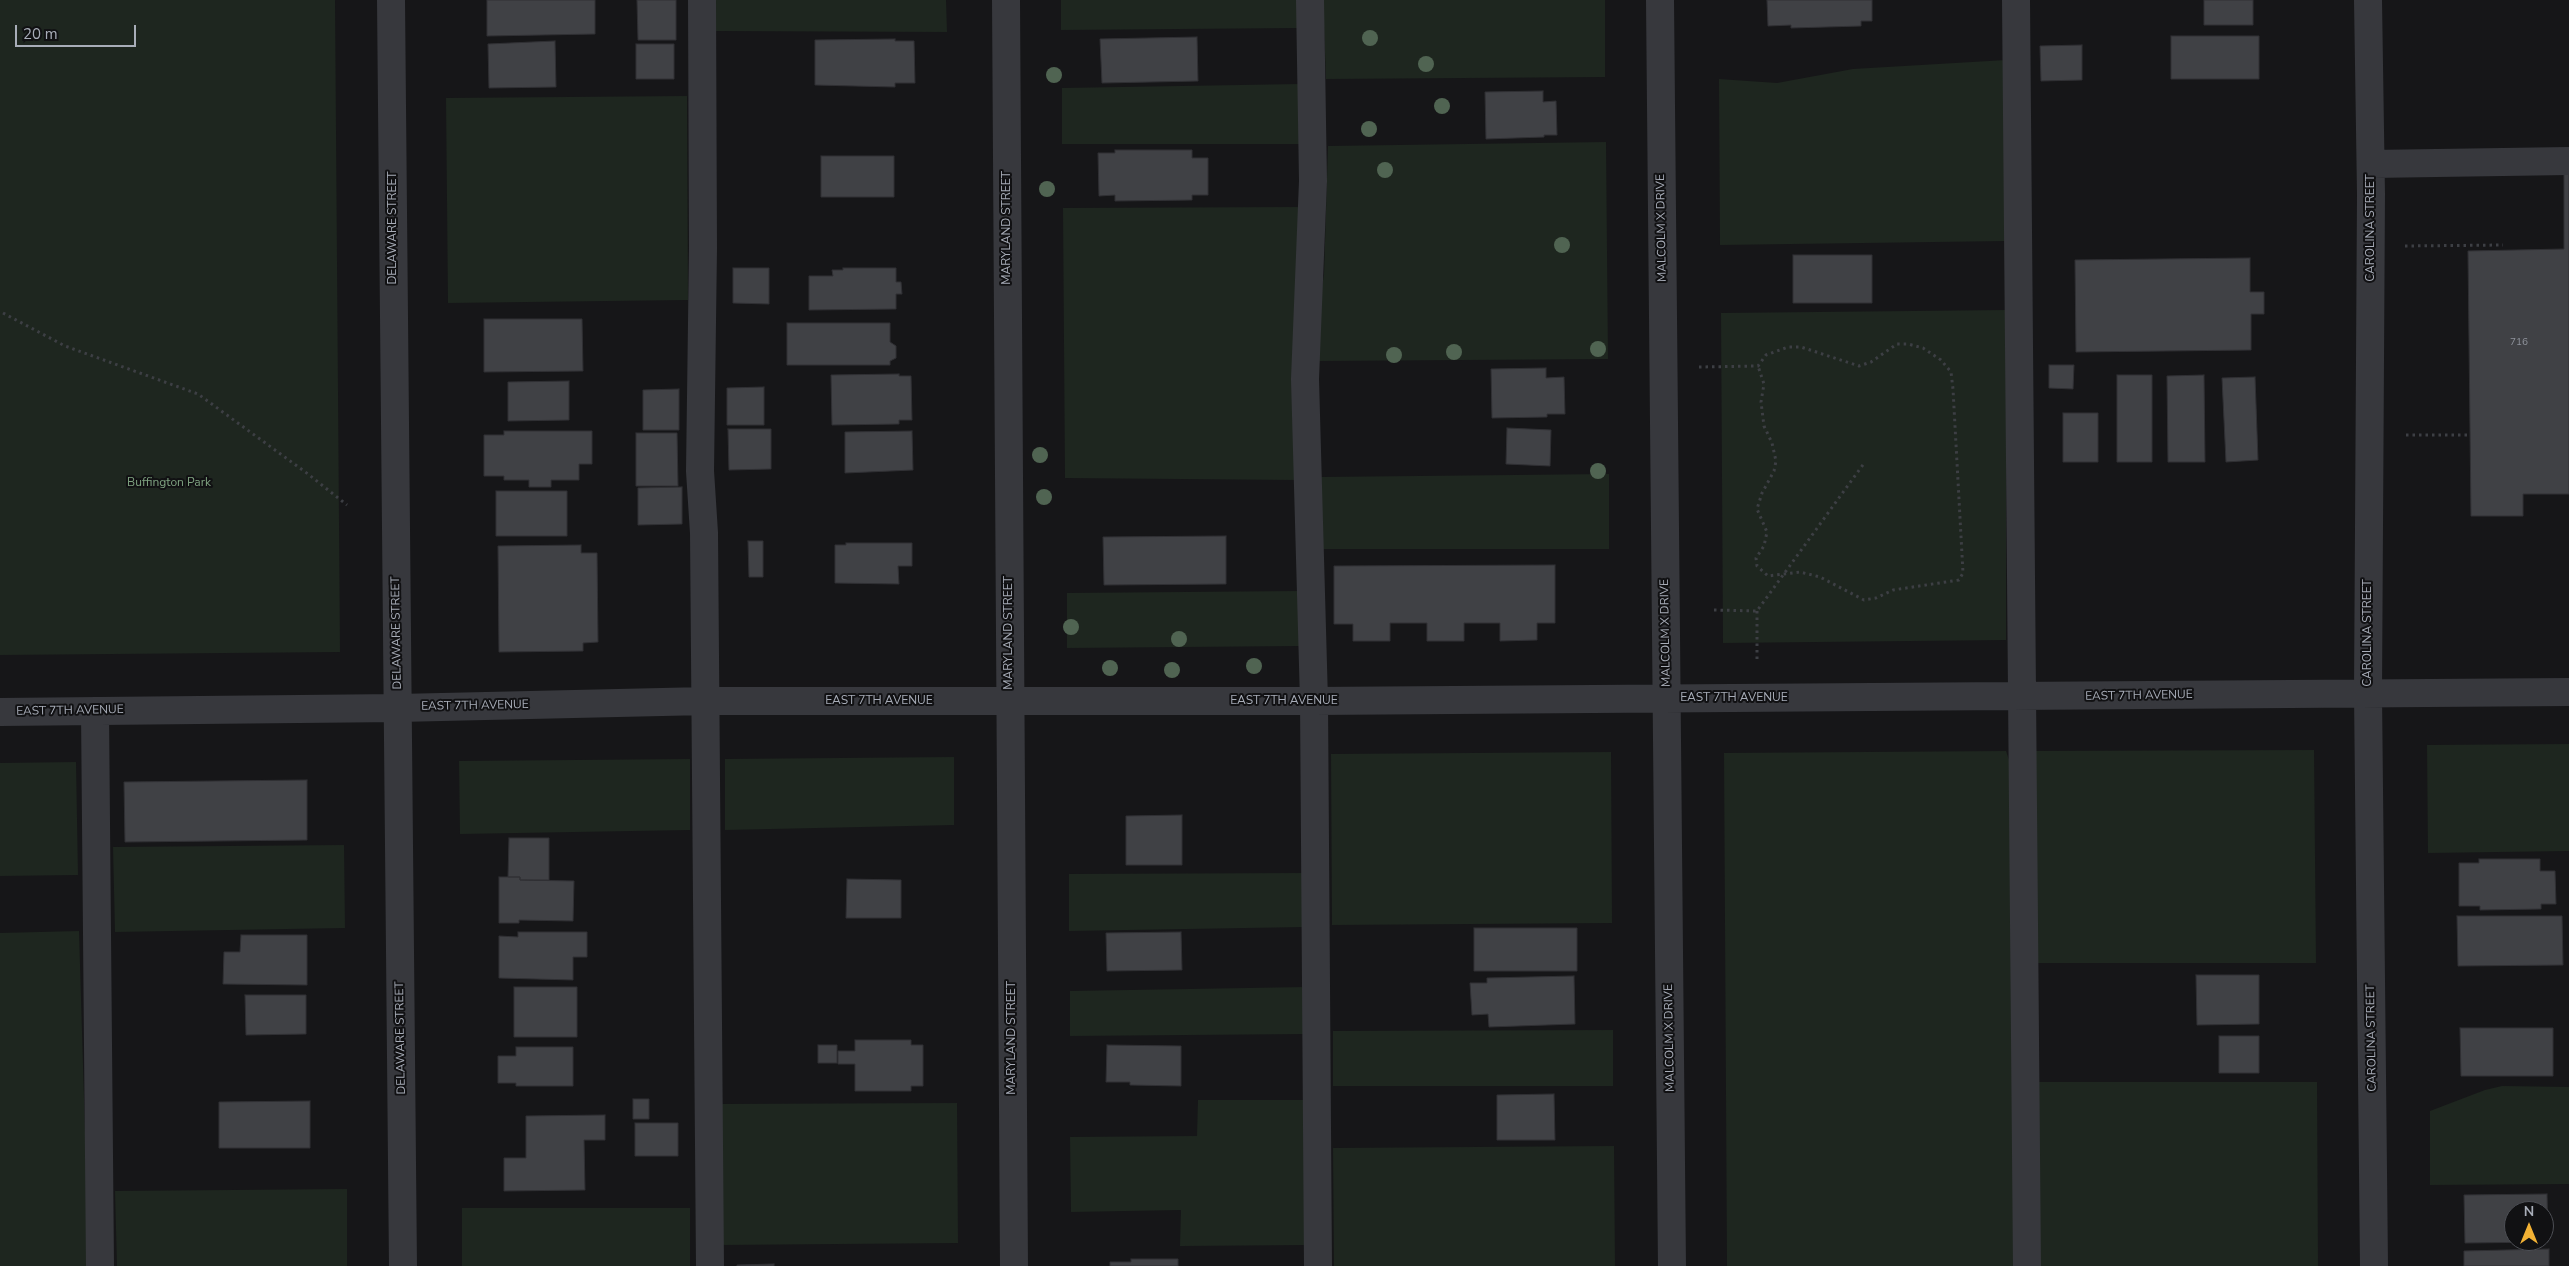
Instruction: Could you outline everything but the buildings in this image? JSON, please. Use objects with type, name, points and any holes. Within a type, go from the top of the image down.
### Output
[{"type":"street","name":"DELAWARE STREET","points":[[391,0],[403,1266]]},
{"type":"street","points":[[702,0],[703,248],[700,471],[704,533],[710,1266]]},
{"type":"street","name":"MARYLAND STREET","points":[[1006,0],[1014,1266]]},
{"type":"street","points":[[1310,0],[1313,181],[1305,379],[1314,702],[1318,1266]]},
{"type":"street","name":"MALCOLM X DRIVE","points":[[1660,0],[1672,1266]]},
{"type":"street","points":[[2016,0],[2027,1266]]},
{"type":"street","name":"CAROLINA STREET","points":[[2368,0],[2371,164],[2368,693],[2374,1266]]},
{"type":"street","points":[[2371,164],[2569,161]]},
{"type":"street","name":"EAST 7TH AVENUE","points":[[0,712],[398,708],[706,701],[1314,702],[2569,692]]},
{"type":"street","points":[[95,711],[100,1266]]},
{"type":"path","points":[[2402,246],[2503,245]]},
{"type":"path","points":[[1,312],[64,346],[198,394],[308,474],[347,505]]},
{"type":"path","points":[[1897,344],[1908,344],[1929,352],[1941,360],[1951,372],[1963,573],[1959,580],[1893,590],[1876,598],[1864,600],[1820,578],[1800,572],[1768,576],[1757,566],[1756,558],[1764,546],[1767,532],[1757,509],[1762,493],[1774,471],[1776,461],[1772,443],[1764,426],[1761,402],[1764,384],[1758,366],[1766,355],[1788,347],[1801,347],[1859,366],[1871,362],[1897,344]]},
{"type":"path","points":[[1664,368],[1758,366]]},
{"type":"path","points":[[2402,435],[2470,435]]},
{"type":"path","points":[[1758,698],[1757,610],[1865,462]]},
{"type":"path","points":[[1714,610],[1757,610]]},
{"type":"green space","name":"Buffington Park","points":[[0,0],[335,0],[340,652],[0,655]]},
{"type":"green space","points":[[714,0],[946,0],[947,32],[714,31]]},
{"type":"green space","points":[[1061,0],[1297,0],[1298,28],[1061,30]]},
{"type":"green space","points":[[1323,0],[1605,0],[1605,77],[1326,79]]},
{"type":"green space","points":[[2006,60],[2007,241],[1720,245],[1719,79],[1777,83],[1853,69]]},
{"type":"green space","points":[[1299,84],[1299,144],[1062,144],[1062,88]]},
{"type":"green space","points":[[687,96],[688,300],[448,303],[446,98]]},
{"type":"green space","points":[[1606,142],[1608,359],[1318,361],[1316,319],[1324,275],[1328,146]]},
{"type":"green space","points":[[1299,207],[1296,480],[1065,478],[1063,208]]},
{"type":"green space","points":[[2006,310],[2006,640],[1723,643],[1721,313]]},
{"type":"green space","points":[[1609,474],[1609,549],[1323,549],[1321,477]]},
{"type":"green space","points":[[1299,591],[1300,646],[1067,648],[1067,593]]},
{"type":"green space","points":[[2569,744],[2569,851],[2428,853],[2427,745]]},
{"type":"green space","points":[[2314,750],[2316,963],[2031,963],[2031,751]]},
{"type":"green space","points":[[2006,751],[2011,766],[2015,1266],[1727,1266],[1724,753]]},
{"type":"green space","points":[[1611,752],[1612,923],[1332,925],[1331,754]]},
{"type":"green space","points":[[954,757],[954,825],[725,830],[725,759]]},
{"type":"green space","points":[[690,759],[690,830],[460,834],[459,761]]},
{"type":"green space","points":[[76,762],[78,875],[0,876],[0,763]]},
{"type":"green space","points":[[344,845],[345,928],[115,932],[113,847]]},
{"type":"green space","points":[[1305,873],[1305,927],[1069,931],[1069,874]]},
{"type":"green space","points":[[79,931],[89,1266],[0,1266],[0,933]]},
{"type":"green space","points":[[1306,987],[1306,1034],[1070,1036],[1070,991]]},
{"type":"green space","points":[[1613,1030],[1613,1086],[1333,1086],[1333,1031]]},
{"type":"green space","points":[[2032,1082],[2317,1082],[2318,1266],[2032,1266]]},
{"type":"green space","points":[[2502,1086],[2569,1087],[2569,1184],[2430,1185],[2430,1111],[2485,1090]]},
{"type":"green space","points":[[1198,1100],[1307,1100],[1309,1245],[1180,1246],[1181,1210],[1071,1212],[1070,1137],[1197,1136]]},
{"type":"green space","points":[[957,1103],[958,1243],[720,1245],[720,1104]]},
{"type":"green space","points":[[1614,1146],[1615,1266],[1334,1266],[1333,1148]]},
{"type":"green space","points":[[347,1189],[347,1266],[117,1266],[115,1191]]},
{"type":"green space","points":[[462,1208],[690,1208],[690,1266],[462,1266]]}]
